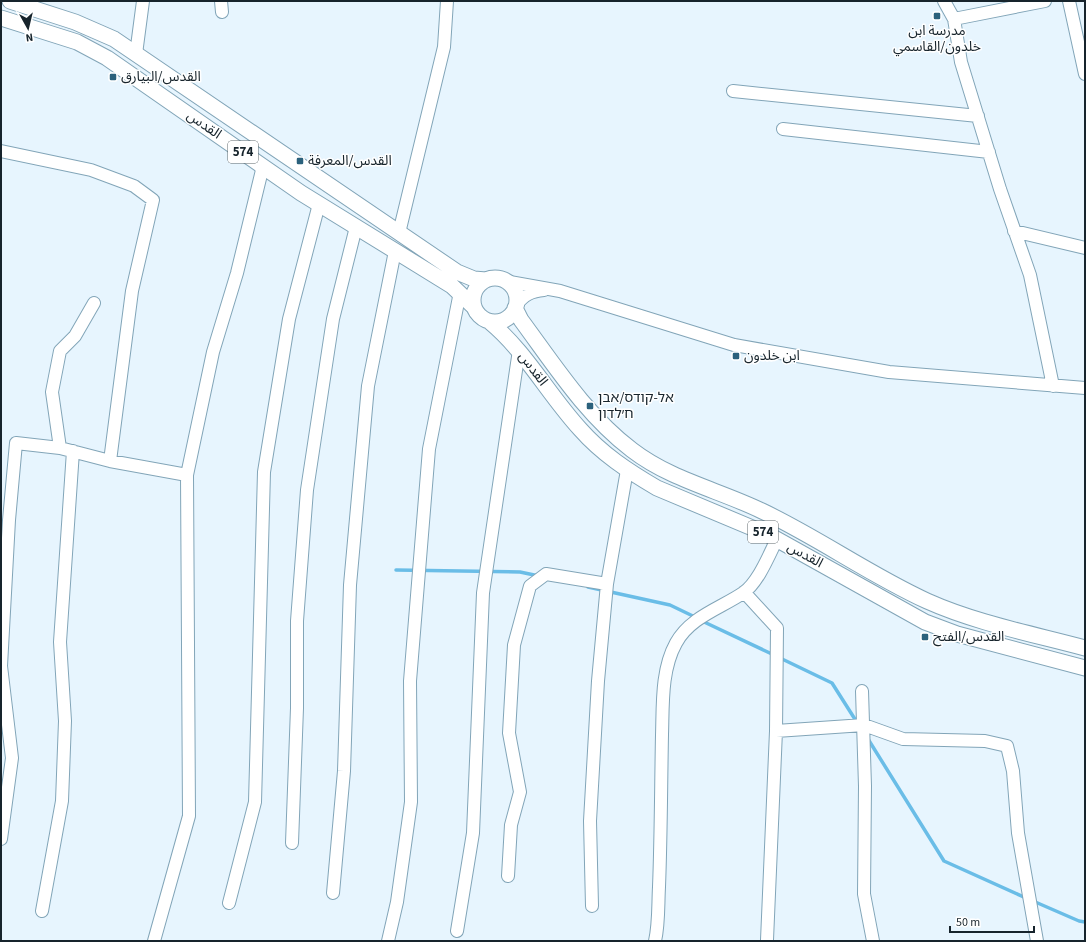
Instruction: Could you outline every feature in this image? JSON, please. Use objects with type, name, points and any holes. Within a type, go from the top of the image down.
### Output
[{"type":"main road","name":"القدس","points":[[10,1],[87,27],[114,39],[457,272],[467,277],[486,280]]},
{"type":"main road","name":"القدس","points":[[1,18],[77,42],[107,58],[319,204],[460,292],[474,307]]},
{"type":"main road","name":"574","points":[[486,280],[492,278],[505,281],[514,291],[515,306]]},
{"type":"main road","points":[[474,307],[473,297],[475,290],[486,280]]},
{"type":"main road","name":"القدس","points":[[515,306],[521,320],[573,392],[600,422],[632,450],[652,463],[675,476],[760,510],[929,602],[966,615],[1085,648]]},
{"type":"main road","points":[[490,322],[503,320],[509,317],[515,306]]},
{"type":"main road","name":"574","points":[[474,307],[479,316],[490,322]]},
{"type":"main road","name":"القدس","points":[[490,322],[519,350],[580,429],[608,457],[657,488],[777,539],[904,611],[941,629],[1085,668]]},
{"type":"street","points":[[136,54],[143,1]]},
{"type":"street","points":[[399,232],[444,47],[447,1]]},
{"type":"street","points":[[944,1],[954,19],[961,62],[1014,231],[1030,275],[1053,386]]},
{"type":"street","points":[[954,19],[1045,1]]},
{"type":"street","points":[[1069,1],[1085,74]]},
{"type":"street","points":[[733,91],[978,116]]},
{"type":"street","points":[[783,129],[989,152]]},
{"type":"street","points":[[1,150],[91,170],[134,186],[153,200],[132,291],[110,461]]},
{"type":"street","points":[[154,941],[188,816],[187,476],[213,352],[237,273],[263,166]]},
{"type":"street","points":[[229,903],[255,802],[264,472],[289,319],[319,204]]},
{"type":"street","points":[[292,842],[298,708],[297,621],[307,490],[333,319],[356,227]]},
{"type":"street","points":[[1014,231],[1085,248]]},
{"type":"street","points":[[333,892],[344,771],[350,585],[368,386],[395,251]]},
{"type":"street","points":[[505,281],[549,289],[734,345],[889,372],[1085,388]]},
{"type":"street","points":[[515,306],[522,297],[528,294],[549,289]]},
{"type":"street","points":[[388,941],[397,902],[411,802],[410,681],[429,449],[460,292]]},
{"type":"street","points":[[60,448],[52,392],[60,351],[74,336],[94,303]]},
{"type":"street","points":[[457,931],[473,833],[483,593],[519,350]]},
{"type":"street","points":[[1,839],[12,758],[1,666],[9,520],[16,443],[60,448],[110,461],[187,476]]},
{"type":"street","points":[[42,912],[62,801],[65,721],[60,642],[73,451]]},
{"type":"street","points":[[592,906],[590,821],[598,681],[607,584],[627,470]]},
{"type":"street","points":[[655,941],[659,873],[663,717],[666,674],[670,656],[676,642],[688,628],[703,615],[744,592],[758,575],[777,539]]},
{"type":"street","points":[[508,876],[511,825],[520,792],[509,733],[514,645],[530,586],[546,574],[607,584]]},
{"type":"street","points":[[744,592],[777,628],[776,731],[767,940]]},
{"type":"street","points":[[862,691],[864,725],[864,894],[873,941]]},
{"type":"street","points":[[776,731],[864,725],[903,739],[985,742],[1007,746],[1013,771],[1018,833],[1037,941]]},
{"type":"waterway","points":[[396,570],[520,572],[539,576]]},
{"type":"waterway","points":[[588,587],[670,605],[697,618]]},
{"type":"waterway","points":[[702,621],[774,655]]},
{"type":"waterway","points":[[780,658],[832,683],[858,724]]},
{"type":"waterway","points":[[868,739],[944,861],[1026,898]]},
{"type":"waterway","points":[[1033,901],[1079,921],[1085,922]]},
{"type":"place","name":"مدرسة ابن خلدون/القاسمي","points":[[937,16]]},
{"type":"place","name":"القدس/البيارق","points":[[113,77]]},
{"type":"place","name":"القدس/المعرفة","points":[[300,161]]},
{"type":"place","name":"ابن خلدون","points":[[736,356]]},
{"type":"place","name":"אל-קודס/אבן ח׳לדון","points":[[590,406]]},
{"type":"place","name":"القدس/الفتح","points":[[925,637]]}]
